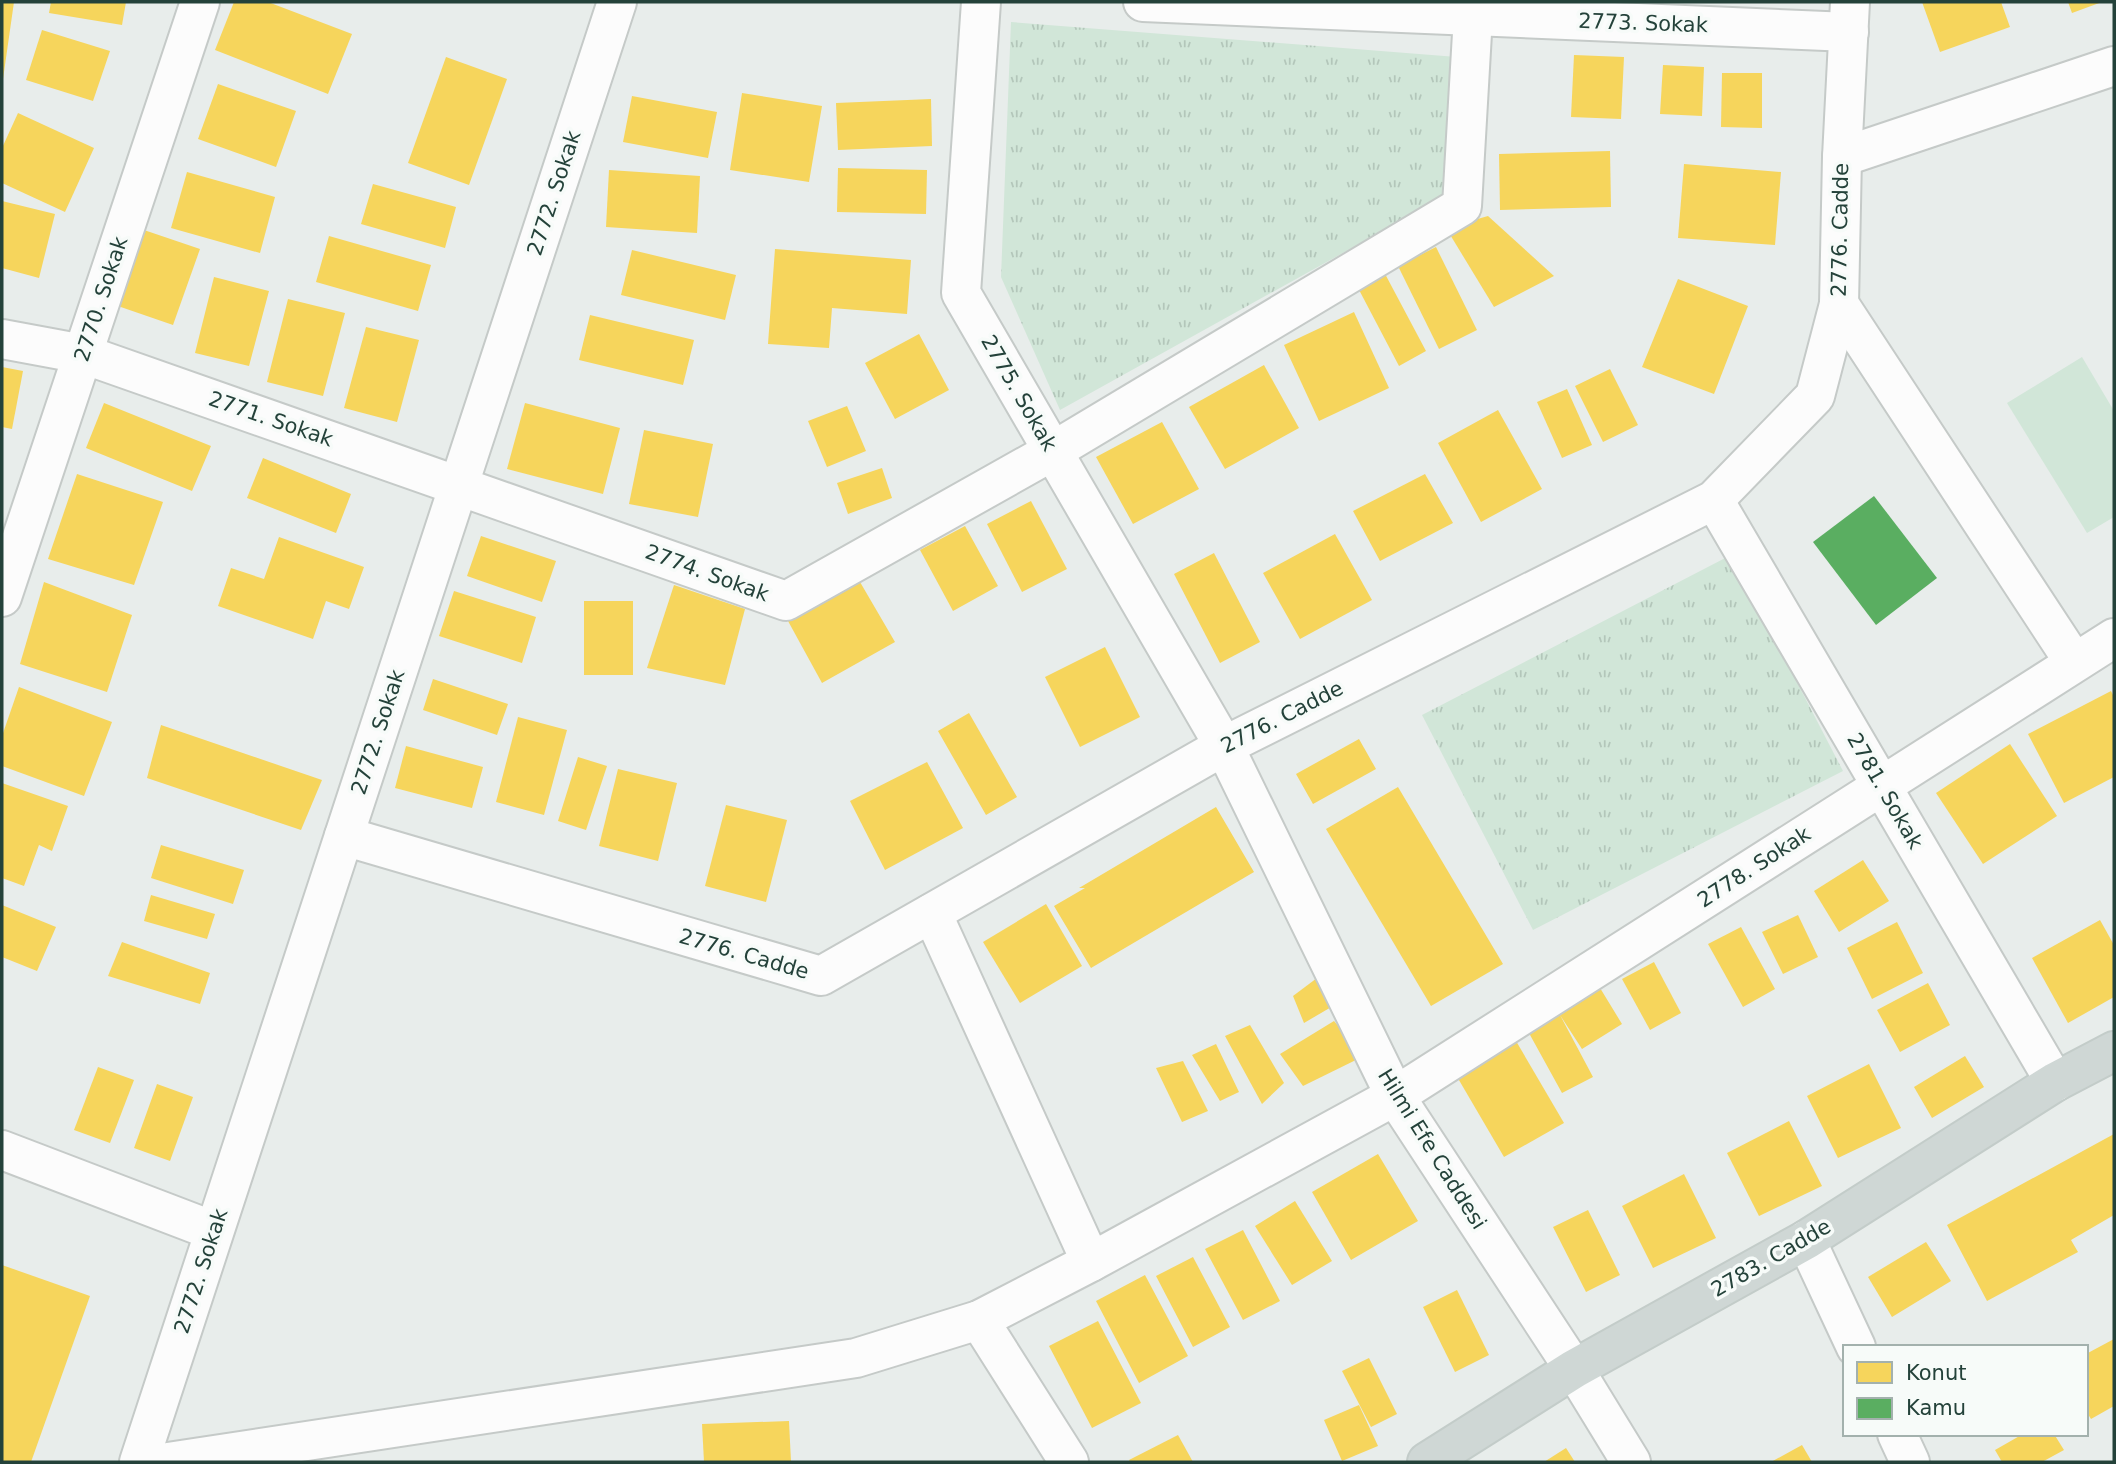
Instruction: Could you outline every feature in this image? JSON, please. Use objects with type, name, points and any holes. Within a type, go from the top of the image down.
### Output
[{"type":"main road","name":"2783. Cadde","points":[[1427,1462],[1574,1369],[1806,1240],[2055,1082],[2114,1051]]},
{"type":"street","name":"2770. Sokak","points":[[2,597],[200,2]]},
{"type":"street","name":"2772. Sokak","points":[[139,1462],[617,2]]},
{"type":"street","name":"2775. Sokak","points":[[981,2],[961,293],[1224,746]]},
{"type":"street","name":"2773. Sokak","points":[[1143,2],[1248,4],[1473,16],[1850,17]]},
{"type":"street","name":"2774. Sokak","points":[[459,485],[786,601],[1053,451],[1462,206],[1473,16]]},
{"type":"street","name":"2776. Cadde","points":[[344,836],[821,976],[1224,746],[1714,500],[1815,396],[1839,304],[1842,157],[1850,17]]},
{"type":"street","points":[[1842,157],[2114,66]]},
{"type":"street","points":[[1839,304],[2074,662]]},
{"type":"street","name":"2771. Sokak","points":[[2,339],[82,354],[459,485]]},
{"type":"street","name":"2781. Sokak","points":[[1714,500],[2055,1082]]},
{"type":"street","name":"2778. Sokak","points":[[168,1462],[856,1357],[979,1320],[1395,1096],[2114,638]]},
{"type":"street","name":"Hilmi Efe Caddesi","points":[[1224,746],[1395,1096],[1574,1369],[1631,1462]]},
{"type":"street","points":[[932,913],[1091,1262]]},
{"type":"street","points":[[2,1150],[215,1231]]},
{"type":"street","points":[[1806,1240],[1855,1345]]},
{"type":"street","points":[[979,1320],[1069,1462]]},
{"type":"street","points":[[1898,1436],[1910,1462]]},
{"type":"green space","points":[[1011,22],[1457,57],[1451,193],[1060,410],[1001,277]]},
{"type":"green space","points":[[2082,357],[2114,411],[2114,517],[2087,533],[2007,403]]},
{"type":"green space","points":[[1731,555],[1843,771],[1533,930],[1422,715]]},
{"type":"building: Konut","points":[[2,2],[14,2],[3,79],[2,79]]},
{"type":"building: Konut","points":[[51,2],[126,2],[122,25],[49,13]]},
{"type":"building: Konut","points":[[234,2],[268,2],[352,34],[328,94],[215,50]]},
{"type":"building: Konut","points":[[1922,2],[2001,2],[2010,27],[1940,52]]},
{"type":"building: Konut","points":[[2068,2],[2102,2],[2072,13]]},
{"type":"building: Konut","points":[[42,30],[110,51],[93,101],[26,80]]},
{"type":"building: Konut","points":[[1574,55],[1624,57],[1621,119],[1571,117]]},
{"type":"building: Konut","points":[[446,57],[507,79],[469,185],[408,163]]},
{"type":"building: Konut","points":[[1663,65],[1704,67],[1702,116],[1660,114]]},
{"type":"building: Konut","points":[[1722,73],[1762,73],[1762,128],[1721,127]]},
{"type":"building: Konut","points":[[218,84],[296,111],[276,167],[198,139]]},
{"type":"building: Konut","points":[[742,93],[822,106],[809,182],[730,170]]},
{"type":"building: Konut","points":[[632,96],[717,112],[708,158],[623,142]]},
{"type":"building: Konut","points":[[931,99],[932,146],[838,150],[836,103]]},
{"type":"building: Konut","points":[[18,113],[94,148],[65,212],[2,183],[2,148]]},
{"type":"building: Konut","points":[[1610,151],[1611,207],[1500,210],[1499,154]]},
{"type":"building: Konut","points":[[1684,164],[1781,172],[1775,245],[1678,238]]},
{"type":"building: Konut","points":[[838,168],[927,170],[926,214],[837,212]]},
{"type":"building: Konut","points":[[609,170],[700,176],[697,233],[606,227]]},
{"type":"building: Konut","points":[[187,172],[275,197],[260,253],[171,228]]},
{"type":"building: Konut","points":[[373,184],[456,207],[445,248],[361,224]]},
{"type":"building: Konut","points":[[2,201],[55,214],[39,278],[2,268]]},
{"type":"building: Konut","points":[[1488,216],[1554,276],[1494,307],[1446,228]]},
{"type":"building: Konut","points":[[141,229],[200,249],[173,325],[115,305]]},
{"type":"building: Konut","points":[[329,236],[431,265],[418,311],[316,282]]},
{"type":"building: Konut","points":[[1436,247],[1477,330],[1439,349],[1398,266]]},
{"type":"building: Konut","points":[[775,249],[911,260],[907,314],[832,308],[829,348],[768,344]]},
{"type":"building: Konut","points":[[632,250],[736,275],[725,320],[621,295]]},
{"type":"building: Konut","points":[[1384,272],[1426,351],[1399,366],[1357,286]]},
{"type":"building: Konut","points":[[214,277],[269,291],[249,366],[195,353]]},
{"type":"building: Konut","points":[[1678,279],[1748,306],[1714,394],[1642,367]]},
{"type":"building: Konut","points":[[288,299],[345,313],[323,396],[267,382]]},
{"type":"building: Konut","points":[[1354,312],[1389,388],[1319,421],[1284,345]]},
{"type":"building: Konut","points":[[590,315],[694,340],[683,385],[579,360]]},
{"type":"building: Konut","points":[[366,327],[419,340],[397,422],[344,408]]},
{"type":"building: Konut","points":[[919,334],[949,390],[895,419],[865,363]]},
{"type":"building: Konut","points":[[1264,365],[1299,428],[1225,469],[1189,407]]},
{"type":"building: Konut","points":[[2,367],[23,371],[12,429],[2,427]]},
{"type":"building: Konut","points":[[1610,369],[1638,425],[1603,442],[1575,386]]},
{"type":"building: Konut","points":[[1567,389],[1592,445],[1562,458],[1537,402]]},
{"type":"building: Konut","points":[[104,403],[211,446],[192,491],[86,448]]},
{"type":"building: Konut","points":[[525,403],[620,428],[603,494],[507,469]]},
{"type":"building: Konut","points":[[847,406],[866,451],[827,467],[808,421]]},
{"type":"building: Konut","points":[[1498,410],[1542,489],[1481,522],[1438,443]]},
{"type":"building: Konut","points":[[1162,422],[1199,489],[1133,524],[1096,457]]},
{"type":"building: Konut","points":[[644,430],[713,444],[698,517],[629,504]]},
{"type":"building: Konut","points":[[263,458],[351,494],[336,533],[247,498]]},
{"type":"building: Konut","points":[[882,468],[892,498],[848,514],[837,483]]},
{"type":"building: Konut","points":[[77,474],[163,502],[134,585],[48,559]]},
{"type":"building: Konut","points":[[1425,474],[1453,523],[1380,561],[1353,511]]},
{"type":"building: Konut","points":[[1031,501],[1067,569],[1022,592],[987,524]]},
{"type":"building: Konut","points":[[965,526],[998,586],[953,611],[920,550]]},
{"type":"building: Konut","points":[[1335,534],[1372,600],[1300,639],[1263,573]]},
{"type":"building: Konut","points":[[481,536],[556,561],[542,602],[467,576]]},
{"type":"building: Konut","points":[[279,537],[364,567],[349,609],[326,601],[313,639],[218,606],[231,568],[264,579]]},
{"type":"building: Konut","points":[[1214,553],[1260,642],[1220,663],[1174,574]]},
{"type":"building: Konut","points":[[44,582],[132,615],[107,692],[20,664]]},
{"type":"building: Konut","points":[[860,582],[895,642],[822,683],[788,621]]},
{"type":"building: Konut","points":[[674,585],[745,609],[725,685],[647,668]]},
{"type":"building: Konut","points":[[454,591],[536,617],[522,663],[439,636]]},
{"type":"building: Konut","points":[[584,601],[633,601],[633,675],[584,675]]},
{"type":"building: Konut","points":[[1105,647],[1140,717],[1080,747],[1045,677]]},
{"type":"building: Konut","points":[[433,679],[508,704],[497,735],[423,710]]},
{"type":"building: Konut","points":[[19,687],[112,722],[84,796],[2,766],[2,736]]},
{"type":"building: Konut","points":[[2111,691],[2114,697],[2114,777],[2064,803],[2028,734]]},
{"type":"building: Konut","points":[[969,713],[1017,797],[986,815],[938,731]]},
{"type":"building: Konut","points":[[518,717],[567,730],[544,815],[496,802]]},
{"type":"building: Konut","points":[[161,725],[322,780],[301,830],[147,778]]},
{"type":"building: Konut","points":[[1359,739],[1376,769],[1313,804],[1296,774]]},
{"type":"building: Konut","points":[[2010,744],[2057,816],[1983,864],[1936,793]]},
{"type":"building: Konut","points":[[406,746],[483,767],[472,808],[395,788]]},
{"type":"building: Konut","points":[[578,757],[607,766],[586,830],[558,821]]},
{"type":"building: Konut","points":[[927,762],[963,828],[885,870],[850,801]]},
{"type":"building: Konut","points":[[618,769],[677,783],[658,861],[599,846]]},
{"type":"building: Konut","points":[[2,783],[68,806],[52,851],[39,845],[24,886],[2,878]]},
{"type":"building: Konut","points":[[1398,787],[1503,964],[1431,1006],[1326,829]]},
{"type":"building: Konut","points":[[726,805],[787,820],[766,902],[705,886]]},
{"type":"building: Konut","points":[[1216,807],[1254,872],[1091,968],[1054,906],[1085,888],[1079,888]]},
{"type":"building: Konut","points":[[161,845],[244,870],[233,904],[151,878]]},
{"type":"building: Konut","points":[[1863,860],[1889,901],[1839,932],[1814,891]]},
{"type":"building: Konut","points":[[151,895],[215,914],[207,939],[144,921]]},
{"type":"building: Konut","points":[[1046,904],[1082,966],[1020,1003],[983,942]]},
{"type":"building: Konut","points":[[2,905],[56,927],[37,971],[2,957]]},
{"type":"building: Konut","points":[[1798,915],[1818,957],[1783,974],[1762,932]]},
{"type":"building: Konut","points":[[2100,920],[2114,945],[2114,997],[2068,1023],[2032,958]]},
{"type":"building: Konut","points":[[1897,922],[1923,973],[1872,999],[1847,948]]},
{"type":"building: Konut","points":[[1741,927],[1775,989],[1743,1007],[1708,944]]},
{"type":"building: Konut","points":[[122,942],[210,973],[200,1004],[108,976]]},
{"type":"building: Konut","points":[[1654,962],[1681,1013],[1650,1030],[1622,979]]},
{"type":"building: Konut","points":[[1321,975],[1333,1006],[1304,1023],[1293,996]]},
{"type":"building: Konut","points":[[1597,983],[1622,1024],[1582,1049],[1560,1015],[1593,1077],[1562,1093],[1524,1024]]},
{"type":"building: Konut","points":[[1928,983],[1950,1025],[1900,1052],[1877,1010]]},
{"type":"building: Konut","points":[[1334,1021],[1364,1056],[1303,1086],[1280,1054]]},
{"type":"building: Konut","points":[[1250,1025],[1284,1083],[1262,1104],[1225,1036]]},
{"type":"building: Konut","points":[[1516,1041],[1564,1123],[1504,1157],[1456,1075]]},
{"type":"building: Konut","points":[[1216,1044],[1239,1092],[1220,1101],[1192,1055]]},
{"type":"building: Konut","points":[[1965,1056],[1984,1087],[1932,1118],[1914,1087]]},
{"type":"building: Konut","points":[[1183,1061],[1208,1111],[1182,1122],[1156,1068]]},
{"type":"building: Konut","points":[[1869,1064],[1901,1128],[1838,1158],[1807,1096]]},
{"type":"building: Konut","points":[[98,1067],[134,1080],[110,1143],[74,1130]]},
{"type":"building: Konut","points":[[157,1084],[193,1097],[170,1161],[134,1148]]},
{"type":"building: Konut","points":[[1789,1121],[1822,1186],[1759,1216],[1727,1153]]},
{"type":"building: Konut","points":[[2114,1134],[2114,1215],[2071,1240],[2078,1252],[1987,1301],[1947,1225]]},
{"type":"building: Konut","points":[[1378,1154],[1418,1221],[1351,1260],[1312,1192]]},
{"type":"building: Konut","points":[[1684,1174],[1716,1238],[1653,1268],[1622,1206]]},
{"type":"building: Konut","points":[[1295,1201],[1332,1261],[1292,1285],[1255,1226]]},
{"type":"building: Konut","points":[[1588,1210],[1620,1275],[1586,1292],[1553,1227]]},
{"type":"building: Konut","points":[[1243,1230],[1280,1301],[1243,1320],[1205,1249]]},
{"type":"building: Konut","points":[[1926,1242],[1951,1281],[1892,1317],[1868,1277]]},
{"type":"building: Konut","points":[[1193,1257],[1230,1327],[1193,1347],[1156,1276]]},
{"type":"building: Konut","points":[[2,1265],[90,1296],[31,1462],[2,1462]]},
{"type":"building: Konut","points":[[1145,1275],[1188,1356],[1139,1383],[1096,1301]]},
{"type":"building: Konut","points":[[1457,1290],[1489,1355],[1455,1372],[1423,1307]]},
{"type":"building: Konut","points":[[1098,1321],[1141,1403],[1092,1428],[1049,1346]]},
{"type":"building: Konut","points":[[2114,1339],[2114,1406],[2091,1419],[2088,1414],[2088,1353]]},
{"type":"building: Konut","points":[[1369,1358],[1397,1414],[1371,1427],[1342,1371]]},
{"type":"building: Konut","points":[[1359,1405],[1378,1446],[1342,1461],[1324,1420]]},
{"type":"building: Konut","points":[[789,1421],[791,1462],[704,1462],[702,1424]]},
{"type":"building: Konut","points":[[1178,1435],[1193,1462],[1130,1462],[1129,1460]]},
{"type":"building: Konut","points":[[2020,1436],[2055,1436],[2064,1450],[2042,1462],[2002,1462],[1995,1450]]},
{"type":"building: Konut","points":[[1802,1445],[1812,1462],[1771,1462]]},
{"type":"building: Konut","points":[[1566,1448],[1575,1462],[1544,1462]]},
{"type":"building: Kamu","points":[[1874,496],[1937,578],[1876,625],[1813,542]]}]
